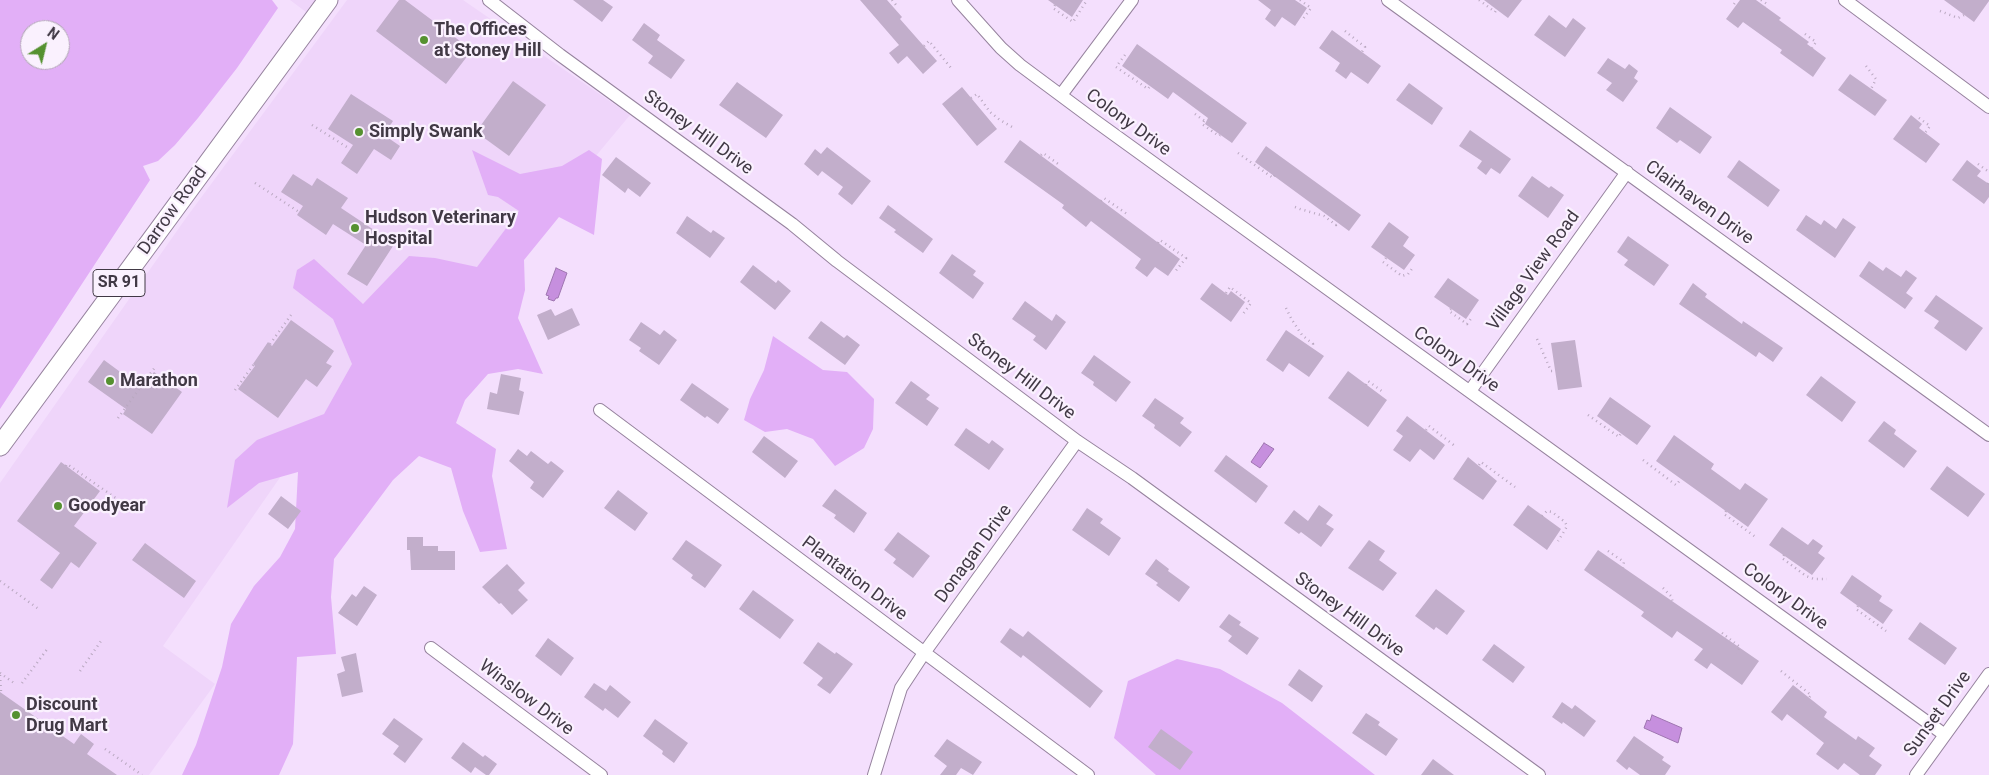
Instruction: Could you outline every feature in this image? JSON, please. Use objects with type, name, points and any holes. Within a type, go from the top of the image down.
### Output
[{"type":"main road","name":"Darrow Road","points":[[0,446],[328,0]]},
{"type":"street","name":"Stoney Hill Drive","points":[[489,0],[560,55],[792,224],[1077,441],[1132,478],[1539,775]]},
{"type":"street","name":"Colony Drive","points":[[958,0],[1001,48],[1020,65],[1327,290],[1470,390],[1945,735]]},
{"type":"street","points":[[1061,95],[1132,0]]},
{"type":"street","name":"Clairhaven Drive","points":[[1388,0],[1989,435]]},
{"type":"street","points":[[1846,0],[1989,107]]},
{"type":"street","name":"Village View Road","points":[[1470,390],[1626,172]]},
{"type":"street","name":"Plantation Drive","points":[[600,410],[1088,775]]},
{"type":"street","name":"Donagan Drive","points":[[874,775],[896,699],[901,688],[924,653],[1077,441]]},
{"type":"street","name":"Winslow Drive","points":[[431,648],[601,775]]},
{"type":"street","name":"Sunset Drive","points":[[1916,775],[1989,674]]},
{"type":"path","points":[[892,0],[896,5],[894,8]]},
{"type":"path","points":[[1055,5],[1053,8],[1073,22],[1088,0]]},
{"type":"path","points":[[1300,0],[1311,8],[1303,19]]},
{"type":"path","points":[[1479,0],[1495,12],[1497,10]]},
{"type":"path","points":[[1734,4],[1737,0]]},
{"type":"path","points":[[1761,0],[1767,4],[1765,6]]},
{"type":"path","points":[[1940,11],[1958,18],[1964,15]]},
{"type":"path","points":[[1345,32],[1366,47],[1362,52]]},
{"type":"path","points":[[1805,34],[1816,42],[1812,48]]},
{"type":"path","points":[[924,46],[929,42],[951,68]]},
{"type":"path","points":[[1125,55],[1116,67],[1148,89],[1150,86]]},
{"type":"path","points":[[1866,66],[1876,80],[1871,89]]},
{"type":"path","points":[[971,98],[977,94],[990,112],[1012,126]]},
{"type":"path","points":[[1195,114],[1205,121],[1202,124],[1220,135]]},
{"type":"path","points":[[1201,119],[1204,115]]},
{"type":"path","points":[[1920,118],[1930,126],[1925,133]]},
{"type":"path","points":[[312,124],[350,149]]},
{"type":"path","points":[[1041,155],[1043,153],[1061,166]]},
{"type":"path","points":[[1238,154],[1273,178],[1274,175]]},
{"type":"path","points":[[1978,164],[1989,172]]},
{"type":"path","points":[[255,183],[299,212]]},
{"type":"path","points":[[1101,201],[1104,198],[1127,214]]},
{"type":"path","points":[[1296,207],[1300,210],[1324,216],[1336,225],[1338,223]]},
{"type":"path","points":[[1158,243],[1160,240],[1186,258],[1174,273]]},
{"type":"path","points":[[1386,258],[1383,262],[1402,276],[1408,274],[1414,266]]},
{"type":"path","points":[[1226,293],[1230,287],[1251,303],[1242,314]]},
{"type":"path","points":[[1286,308],[1302,334],[1313,344],[1311,347]]},
{"type":"path","points":[[1450,309],[1449,311],[1467,324],[1473,316]]},
{"type":"path","points":[[270,344],[290,315]]},
{"type":"path","points":[[1537,339],[1551,371],[1555,371]]},
{"type":"path","points":[[235,390],[254,364]]},
{"type":"path","points":[[118,418],[156,366]]},
{"type":"path","points":[[1366,385],[1368,381],[1383,392]]},
{"type":"path","points":[[1588,415],[1619,437],[1621,434]]},
{"type":"path","points":[[1426,430],[1429,426],[1455,446]]},
{"type":"path","points":[[1643,460],[1676,485],[1681,479]]},
{"type":"path","points":[[1479,465],[1481,462],[1515,487]]},
{"type":"path","points":[[66,466],[67,464],[117,499]]},
{"type":"path","points":[[1542,516],[1547,511],[1552,512],[1565,522],[1567,526],[1558,541]]},
{"type":"path","points":[[1726,511],[1724,514],[1757,538]]},
{"type":"path","points":[[1608,551],[1624,562],[1623,568]]},
{"type":"path","points":[[1784,555],[1782,558],[1806,576],[1814,579],[1827,579]]},
{"type":"path","points":[[0,581],[40,610]]},
{"type":"path","points":[[1663,588],[1671,596],[1673,603]]},
{"type":"path","points":[[1858,606],[1856,609],[1886,631]]},
{"type":"path","points":[[1722,633],[1740,647],[1736,653]]},
{"type":"path","points":[[80,672],[102,641]]},
{"type":"path","points":[[22,683],[48,648]]},
{"type":"path","points":[[1781,671],[1811,695],[1809,698]]},
{"type":"path","points":[[0,674],[14,683]]},
{"type":"path","points":[[0,674],[1,692]]},
{"type":"path","points":[[105,749],[142,775]]},
{"type":"shaded area","points":[[0,0],[272,0],[278,8],[237,68],[175,145],[158,161],[143,166],[150,180],[0,409]]},
{"type":"shaded area","points":[[290,0],[321,0],[310,15]]},
{"type":"shaded area","points":[[347,0],[463,0],[630,115],[476,300],[365,355],[163,646],[215,684],[149,775],[0,775],[0,483],[186,218]]},
{"type":"shaded area","points":[[472,150],[520,174],[562,166],[589,150],[602,159],[594,235],[559,217],[524,260],[525,290],[518,318],[543,374],[518,369],[488,374],[465,400],[456,423],[496,449],[492,476],[507,549],[480,552],[463,511],[451,468],[419,456],[393,480],[334,559],[331,597],[336,654],[297,657],[293,744],[279,775],[182,775],[196,745],[222,667],[231,624],[254,586],[280,557],[295,529],[298,472],[259,483],[227,508],[235,460],[257,440],[324,414],[352,364],[333,319],[293,288],[297,270],[314,259],[363,304],[409,256],[435,258],[477,267],[519,211],[498,197],[488,195]]},
{"type":"shaded area","points":[[556,268],[567,273],[558,298],[554,301],[548,299],[549,296],[546,295]]},
{"type":"shaded area","points":[[773,336],[823,370],[847,372],[874,399],[873,429],[864,448],[835,466],[813,439],[787,429],[765,432],[744,420],[750,399],[764,370]]},
{"type":"shaded area","points":[[1264,443],[1274,449],[1260,468],[1251,462]]},
{"type":"shaded area","points":[[1177,659],[1220,669],[1282,703],[1375,775],[1156,775],[1114,738],[1128,681]]},
{"type":"shaded area","points":[[1652,715],[1682,728],[1678,743],[1644,728],[1647,720],[1650,721]]},
{"type":"building","name":"The Offices at Stoney Hill","points":[[399,0],[405,0],[472,50],[446,84],[376,31]]},
{"type":"building","points":[[573,0],[603,0],[613,7],[602,22]]},
{"type":"building","points":[[860,0],[887,0],[902,17],[900,19],[937,61],[923,74],[907,56],[898,64],[889,53],[899,45]]},
{"type":"building","points":[[1048,0],[1083,0],[1072,17]]},
{"type":"building","points":[[1258,0],[1295,0],[1307,8],[1295,26],[1282,17],[1275,27],[1265,19],[1271,10]]},
{"type":"building","points":[[1484,0],[1522,0],[1508,18]]},
{"type":"building","points":[[1740,0],[1756,0],[1781,18],[1779,20],[1809,42],[1807,44],[1826,58],[1813,77],[1780,53],[1782,50],[1743,22],[1738,28],[1726,19]]},
{"type":"building","points":[[1944,0],[1989,0],[1989,1],[1974,22]]},
{"type":"building","points":[[1549,15],[1566,28],[1573,18],[1586,28],[1565,57],[1534,35]]},
{"type":"building","points":[[644,23],[660,35],[657,40],[685,60],[671,79],[648,63],[653,56],[632,40]]},
{"type":"building","points":[[1332,30],[1381,66],[1368,84],[1351,72],[1346,79],[1335,71],[1340,63],[1319,48]]},
{"type":"building","points":[[1137,44],[1247,123],[1232,143],[1205,124],[1208,118],[1173,92],[1168,99],[1122,66]]},
{"type":"building","points":[[1608,58],[1625,69],[1629,64],[1638,71],[1634,78],[1638,81],[1623,102],[1606,90],[1612,83],[1597,73]]},
{"type":"building","points":[[1850,74],[1887,100],[1875,116],[1838,90]]},
{"type":"building","points":[[513,81],[546,105],[509,156],[476,132]]},
{"type":"building","points":[[737,82],[783,115],[766,138],[719,105]]},
{"type":"building","points":[[1409,83],[1443,108],[1432,125],[1396,100]]},
{"type":"building","points":[[962,87],[997,129],[977,146],[942,104]]},
{"type":"building","name":"Simply Swank","points":[[351,94],[393,121],[384,135],[400,146],[391,160],[374,149],[357,174],[341,163],[353,145],[328,129]]},
{"type":"building","points":[[1670,107],[1712,137],[1700,154],[1680,140],[1677,143],[1656,128]]},
{"type":"building","points":[[1911,115],[1922,124],[1919,128],[1940,144],[1926,163],[1893,139]]},
{"type":"building","points":[[1470,130],[1511,159],[1500,174],[1491,168],[1486,175],[1477,168],[1482,161],[1459,146]]},
{"type":"building","points":[[1020,140],[1180,259],[1168,276],[1155,267],[1147,277],[1135,268],[1141,259],[1091,221],[1086,227],[1062,208],[1064,205],[1004,162]]},
{"type":"building","points":[[1266,146],[1361,215],[1349,231],[1255,162]]},
{"type":"building","points":[[827,147],[871,181],[852,205],[838,194],[843,187],[822,171],[818,176],[804,164],[815,149],[821,154]]},
{"type":"building","points":[[616,157],[651,183],[640,197],[628,188],[625,193],[602,175]]},
{"type":"building","points":[[1739,160],[1780,190],[1768,207],[1727,177]]},
{"type":"building","points":[[1967,160],[1981,171],[1977,176],[1989,184],[1989,197],[1984,204],[1952,180]]},
{"type":"building","name":"Hudson Veterinary Hospital","points":[[293,174],[312,186],[317,178],[348,198],[341,208],[377,232],[375,234],[393,246],[367,286],[347,274],[366,245],[333,224],[326,235],[297,215],[303,206],[281,192]]},
{"type":"building","points":[[1532,176],[1549,188],[1551,186],[1564,195],[1548,218],[1518,196]]},
{"type":"building","points":[[888,205],[933,239],[923,253],[894,232],[896,230],[879,218]]},
{"type":"building","points":[[1806,215],[1821,225],[1824,220],[1836,229],[1843,218],[1856,227],[1835,258],[1796,230]]},
{"type":"building","points":[[687,216],[711,233],[713,230],[725,238],[710,258],[676,233]]},
{"type":"building","points":[[1389,222],[1409,237],[1403,246],[1415,255],[1404,270],[1371,247]]},
{"type":"building","points":[[1628,236],[1669,265],[1654,286],[1624,265],[1628,260],[1617,252]]},
{"type":"building","points":[[952,254],[976,271],[973,275],[984,283],[973,299],[939,273]]},
{"type":"building","points":[[1869,261],[1883,271],[1886,267],[1901,277],[1906,270],[1917,278],[1906,293],[1913,298],[1905,309],[1859,276]]},
{"type":"building","points":[[753,265],[776,283],[778,280],[791,291],[775,310],[740,282]]},
{"type":"building","points":[[1448,278],[1479,300],[1466,319],[1434,297]]},
{"type":"building","points":[[1212,283],[1228,295],[1231,291],[1245,302],[1231,322],[1200,299]]},
{"type":"building","points":[[1693,283],[1707,294],[1705,297],[1742,324],[1743,321],[1783,348],[1773,362],[1759,352],[1756,357],[1679,304]]},
{"type":"building","points":[[1936,295],[1983,328],[1966,351],[1934,328],[1939,321],[1924,311]]},
{"type":"building","points":[[1025,301],[1052,321],[1056,314],[1066,322],[1046,350],[1033,340],[1036,336],[1012,319]]},
{"type":"building","points":[[572,308],[580,325],[548,340],[537,315],[551,309],[555,316]]},
{"type":"building","points":[[291,320],[334,351],[326,363],[332,366],[317,387],[306,379],[278,418],[238,389],[255,366],[253,364],[268,342],[272,346]]},
{"type":"building","points":[[821,321],[844,338],[847,335],[860,345],[845,365],[808,338]]},
{"type":"building","points":[[641,322],[660,335],[664,330],[677,340],[659,365],[639,351],[641,348],[629,340]]},
{"type":"building","points":[[1286,330],[1324,356],[1309,377],[1289,363],[1283,372],[1266,360]]},
{"type":"building","points":[[1575,340],[1582,387],[1558,390],[1551,343]]},
{"type":"building","points":[[1094,355],[1131,382],[1116,402],[1093,385],[1094,382],[1081,373]]},
{"type":"building","points":[[104,360],[142,388],[154,372],[182,392],[152,434],[123,414],[126,409],[88,382]]},
{"type":"building","points":[[1348,371],[1387,400],[1368,427],[1328,398]]},
{"type":"building","points":[[501,374],[521,378],[519,390],[524,392],[519,415],[487,409],[490,392],[497,394]]},
{"type":"building","points":[[1821,376],[1856,402],[1842,422],[1806,395]]},
{"type":"building","points":[[911,381],[930,395],[926,399],[939,408],[927,426],[895,403]]},
{"type":"building","points":[[692,383],[729,409],[718,424],[707,416],[705,418],[680,400]]},
{"type":"building","points":[[1610,397],[1651,426],[1637,445],[1597,416]]},
{"type":"building","points":[[1155,398],[1184,418],[1180,423],[1192,432],[1180,447],[1154,428],[1155,425],[1142,416]]},
{"type":"building","points":[[1407,416],[1445,445],[1434,460],[1420,449],[1410,462],[1393,450],[1403,436],[1396,431]]},
{"type":"building","points":[[1884,421],[1896,430],[1894,434],[1917,451],[1904,468],[1868,441]]},
{"type":"building","points":[[966,428],[989,444],[992,440],[1004,449],[989,470],[954,445]]},
{"type":"building","points":[[1674,435],[1714,464],[1711,469],[1740,490],[1745,483],[1768,499],[1748,527],[1656,461]]},
{"type":"building","points":[[764,436],[798,461],[785,478],[752,452]]},
{"type":"building","points":[[518,449],[527,456],[531,451],[548,464],[551,461],[564,471],[543,498],[530,488],[534,482],[509,461]]},
{"type":"building","points":[[1226,455],[1268,486],[1256,503],[1214,471]]},
{"type":"building","points":[[1468,457],[1497,481],[1483,500],[1453,479]]},
{"type":"building","name":"Goodyear","points":[[61,462],[100,491],[74,526],[97,543],[79,568],[71,562],[52,589],[40,580],[60,553],[17,521]]},
{"type":"building","points":[[1947,466],[1985,494],[1968,517],[1930,489]]},
{"type":"building","points":[[835,489],[867,513],[854,533],[834,518],[836,515],[822,506]]},
{"type":"building","points":[[618,490],[648,513],[635,531],[604,508]]},
{"type":"building","points":[[281,496],[301,511],[288,529],[268,514]]},
{"type":"building","points":[[1319,505],[1333,515],[1326,524],[1334,529],[1321,547],[1301,532],[1299,534],[1284,523],[1294,510],[1308,521]]},
{"type":"building","points":[[1528,505],[1561,529],[1547,550],[1513,525]]},
{"type":"building","points":[[1087,508],[1103,519],[1100,523],[1121,538],[1109,556],[1072,530]]},
{"type":"building","points":[[1782,527],[1808,545],[1813,539],[1823,546],[1818,553],[1825,558],[1812,575],[1769,545]]},
{"type":"building","points":[[898,532],[930,556],[913,578],[893,563],[896,559],[884,550]]},
{"type":"building","points":[[407,537],[423,537],[423,546],[438,546],[438,551],[455,551],[455,570],[411,570],[410,550],[407,550]]},
{"type":"building","points":[[686,540],[722,565],[705,588],[691,578],[693,575],[672,559]]},
{"type":"building","points":[[1369,540],[1385,551],[1379,560],[1397,573],[1383,591],[1348,568]]},
{"type":"building","points":[[145,543],[196,581],[184,598],[132,560]]},
{"type":"building","points":[[1598,550],[1759,661],[1742,685],[1711,663],[1707,669],[1694,660],[1703,649],[1677,631],[1672,638],[1641,616],[1644,612],[1584,570]]},
{"type":"building","points":[[1156,559],[1169,569],[1168,571],[1190,587],[1179,602],[1145,574]]},
{"type":"building","points":[[507,564],[525,583],[518,590],[528,600],[512,615],[482,587]]},
{"type":"building","points":[[1852,575],[1882,596],[1879,601],[1893,610],[1883,624],[1840,593]]},
{"type":"building","points":[[364,586],[377,595],[357,626],[338,613],[352,594],[356,597]]},
{"type":"building","points":[[1436,589],[1465,611],[1447,635],[1436,627],[1434,630],[1415,616]]},
{"type":"building","points":[[753,590],[794,620],[780,639],[739,609]]},
{"type":"building","points":[[1229,614],[1241,622],[1239,625],[1259,638],[1247,655],[1228,641],[1232,636],[1219,627]]},
{"type":"building","points":[[1920,622],[1957,648],[1945,665],[1908,639]]},
{"type":"building","points":[[1010,628],[1023,637],[1028,631],[1103,691],[1090,708],[1023,655],[1021,658],[1000,642]]},
{"type":"building","points":[[548,638],[574,658],[561,676],[535,656]]},
{"type":"building","points":[[818,642],[853,664],[830,694],[817,685],[823,678],[803,663]]},
{"type":"building","points":[[1494,644],[1525,667],[1513,683],[1482,660]]},
{"type":"building","points":[[356,653],[363,692],[342,697],[337,674],[345,671],[341,657]]},
{"type":"building","points":[[1299,669],[1323,686],[1312,702],[1288,685]]},
{"type":"building","points":[[594,683],[606,691],[610,685],[631,702],[618,718],[605,708],[603,711],[584,697]]},
{"type":"building","points":[[1793,685],[1827,712],[1824,717],[1856,740],[1858,736],[1875,748],[1869,756],[1882,765],[1875,775],[1860,775],[1844,763],[1838,770],[1816,754],[1824,743],[1787,714],[1782,721],[1771,712]]},
{"type":"building","name":"Discount Drug Mart","points":[[0,692],[74,744],[81,734],[94,744],[87,754],[117,775],[0,775]]},
{"type":"building","points":[[1562,702],[1572,709],[1575,705],[1596,721],[1584,737],[1563,722],[1562,724],[1552,717]]},
{"type":"building","points":[[1366,713],[1380,722],[1378,725],[1398,739],[1386,756],[1352,733]]},
{"type":"building","points":[[394,718],[423,739],[405,763],[393,754],[399,746],[382,734]]},
{"type":"building","points":[[655,719],[688,743],[674,763],[662,754],[663,751],[643,736]]},
{"type":"building","points":[[1161,729],[1193,752],[1180,770],[1148,747]]},
{"type":"building","points":[[1634,736],[1664,757],[1662,760],[1671,766],[1665,775],[1640,775],[1629,767],[1627,770],[1616,761]]},
{"type":"building","points":[[947,739],[982,762],[973,775],[961,768],[956,775],[940,775],[947,766],[934,756]]},
{"type":"building","points":[[463,742],[483,757],[485,755],[497,764],[489,775],[475,767],[471,773],[451,758]]},
{"type":"building","points":[[1433,759],[1454,775],[1421,775]]},
{"type":"place","name":"The Offices at Stoney Hill","points":[[424,40]]},
{"type":"place","name":"Simply Swank","points":[[359,132]]},
{"type":"place","name":"Hudson Veterinary Hospital","points":[[355,228]]},
{"type":"place","name":"Marathon","points":[[110,381]]},
{"type":"place","name":"Goodyear","points":[[58,506]]},
{"type":"place","name":"Discount Drug Mart","points":[[16,715]]}]
